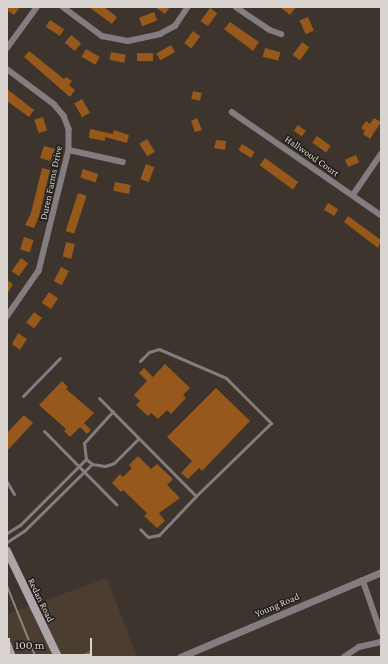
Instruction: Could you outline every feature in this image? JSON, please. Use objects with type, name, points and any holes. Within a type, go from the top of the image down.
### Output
[{"type":"main road","name":"Redan Road","points":[[7,551],[58,657]]},
{"type":"main road","points":[[7,644],[12,657]]},
{"type":"street","points":[[7,48],[37,7]]},
{"type":"street","points":[[63,7],[102,36],[128,41],[160,34],[175,26],[188,7]]},
{"type":"street","points":[[236,7],[270,30],[281,34]]},
{"type":"street","name":"Duren Farms Drive","points":[[7,69],[54,104],[69,128],[69,150],[39,271],[7,317]]},
{"type":"street","name":"Hallwood Court","points":[[232,112],[381,215]]},
{"type":"street","points":[[69,150],[123,162]]},
{"type":"street","points":[[353,195],[381,154]]},
{"type":"street","name":"Young Road","points":[[180,657],[381,572]]},
{"type":"street","points":[[363,580],[381,632]]},
{"type":"street","points":[[344,657],[359,647],[381,642]]},
{"type":"lane","points":[[140,361],[149,352],[159,349],[226,378],[271,423],[158,535],[148,537],[140,529]]},
{"type":"lane","points":[[23,396],[60,358]]},
{"type":"lane","points":[[99,398],[196,496]]},
{"type":"lane","points":[[113,412],[86,438],[83,449],[86,459],[92,464],[105,466],[114,463],[139,438]]},
{"type":"lane","points":[[44,431],[116,504]]},
{"type":"lane","points":[[7,533],[20,526],[86,459]]},
{"type":"lane","points":[[7,542],[24,531],[92,464]]},
{"type":"lane","points":[[7,482],[14,494]]},
{"type":"lane","points":[[20,526],[24,531]]},
{"type":"shaded area","points":[[107,578],[137,657],[11,657],[7,649],[7,614]]},
{"type":"building","points":[[9,7],[20,7],[14,15],[7,10]]},
{"type":"building","points":[[89,7],[104,7],[117,17],[112,24]]},
{"type":"building","points":[[155,7],[170,7],[165,14]]},
{"type":"building","points":[[280,7],[296,7],[290,15]]},
{"type":"building","points":[[210,8],[217,13],[208,26],[201,21]]},
{"type":"building","points":[[154,12],[157,20],[142,26],[139,18]]},
{"type":"building","points":[[308,17],[314,31],[306,34],[300,21]]},
{"type":"building","points":[[50,20],[64,29],[60,36],[46,27]]},
{"type":"building","points":[[230,22],[259,42],[253,51],[224,29]]},
{"type":"building","points":[[193,31],[200,36],[191,48],[184,43]]},
{"type":"building","points":[[71,35],[81,43],[75,51],[65,43]]},
{"type":"building","points":[[302,42],[309,47],[300,60],[293,55]]},
{"type":"building","points":[[171,45],[175,52],[160,60],[156,54]]},
{"type":"building","points":[[265,48],[280,52],[278,61],[263,57]]},
{"type":"building","points":[[86,49],[100,57],[95,65],[82,57]]},
{"type":"building","points":[[29,51],[64,79],[66,77],[72,81],[69,85],[75,90],[70,97],[24,57]]},
{"type":"building","points":[[111,52],[126,55],[124,63],[109,60]]},
{"type":"building","points":[[137,53],[153,53],[153,61],[137,61]]},
{"type":"building","points":[[7,89],[34,110],[29,117],[7,101]]},
{"type":"building","points":[[193,91],[202,93],[200,101],[191,99]]},
{"type":"building","points":[[82,99],[90,113],[82,117],[74,104]]},
{"type":"building","points":[[43,117],[47,130],[38,133],[34,120]]},
{"type":"building","points":[[197,118],[202,130],[195,132],[191,121]]},
{"type":"building","points":[[374,118],[381,122],[370,139],[363,134],[365,131],[361,128],[366,121],[370,124]]},
{"type":"building","points":[[298,125],[306,131],[302,137],[294,131]]},
{"type":"building","points":[[90,129],[113,134],[114,130],[129,135],[127,143],[105,137],[105,141],[89,138]]},
{"type":"building","points":[[317,136],[331,146],[326,152],[312,142]]},
{"type":"building","points":[[147,139],[155,152],[147,156],[139,144]]},
{"type":"building","points":[[216,140],[226,141],[225,150],[214,148]]},
{"type":"building","points":[[242,144],[255,152],[251,158],[238,150]]},
{"type":"building","points":[[44,146],[55,149],[50,161],[40,158]]},
{"type":"building","points":[[356,155],[359,162],[348,167],[345,160]]},
{"type":"building","points":[[265,158],[298,182],[293,189],[260,165]]},
{"type":"building","points":[[146,164],[154,167],[149,182],[140,179]]},
{"type":"building","points":[[42,168],[50,170],[39,216],[34,228],[25,225],[31,213]]},
{"type":"building","points":[[83,169],[98,174],[95,183],[80,178]]},
{"type":"building","points":[[115,182],[131,185],[129,194],[113,191]]},
{"type":"building","points":[[78,193],[87,196],[74,234],[66,231]]},
{"type":"building","points":[[328,203],[338,209],[334,216],[324,210]]},
{"type":"building","points":[[348,216],[381,240],[378,248],[344,222]]},
{"type":"building","points":[[24,237],[34,240],[30,252],[20,249]]},
{"type":"building","points":[[66,242],[75,244],[71,259],[63,257]]},
{"type":"building","points":[[21,258],[28,263],[19,276],[12,271]]},
{"type":"building","points":[[61,267],[69,271],[62,285],[54,281]]},
{"type":"building","points":[[7,280],[13,284],[7,294]]},
{"type":"building","points":[[49,292],[58,298],[51,309],[42,303]]},
{"type":"building","points":[[34,312],[42,318],[34,328],[26,322]]},
{"type":"building","points":[[18,333],[27,339],[20,350],[12,344]]},
{"type":"building","points":[[165,364],[190,388],[183,395],[186,398],[171,414],[167,410],[158,419],[151,413],[148,416],[136,405],[140,401],[134,395],[147,381],[139,373],[144,368],[153,377]]},
{"type":"building","points":[[62,381],[68,387],[66,389],[94,413],[84,423],[91,430],[87,434],[80,427],[70,437],[64,431],[66,429],[39,405]]},
{"type":"building","points":[[216,388],[250,421],[202,471],[199,468],[188,479],[181,473],[192,461],[167,437]]},
{"type":"building","points":[[24,415],[33,423],[7,451],[7,433]]},
{"type":"building","points":[[138,456],[151,469],[157,464],[173,479],[167,485],[180,498],[159,513],[165,521],[157,528],[144,516],[147,513],[123,490],[121,492],[112,483],[120,474],[123,477],[132,468],[129,465]]},
{"type":"building","points":[[90,651],[93,657],[85,657],[83,654]]},
{"type":"railway","points":[[7,585],[36,657]]}]
